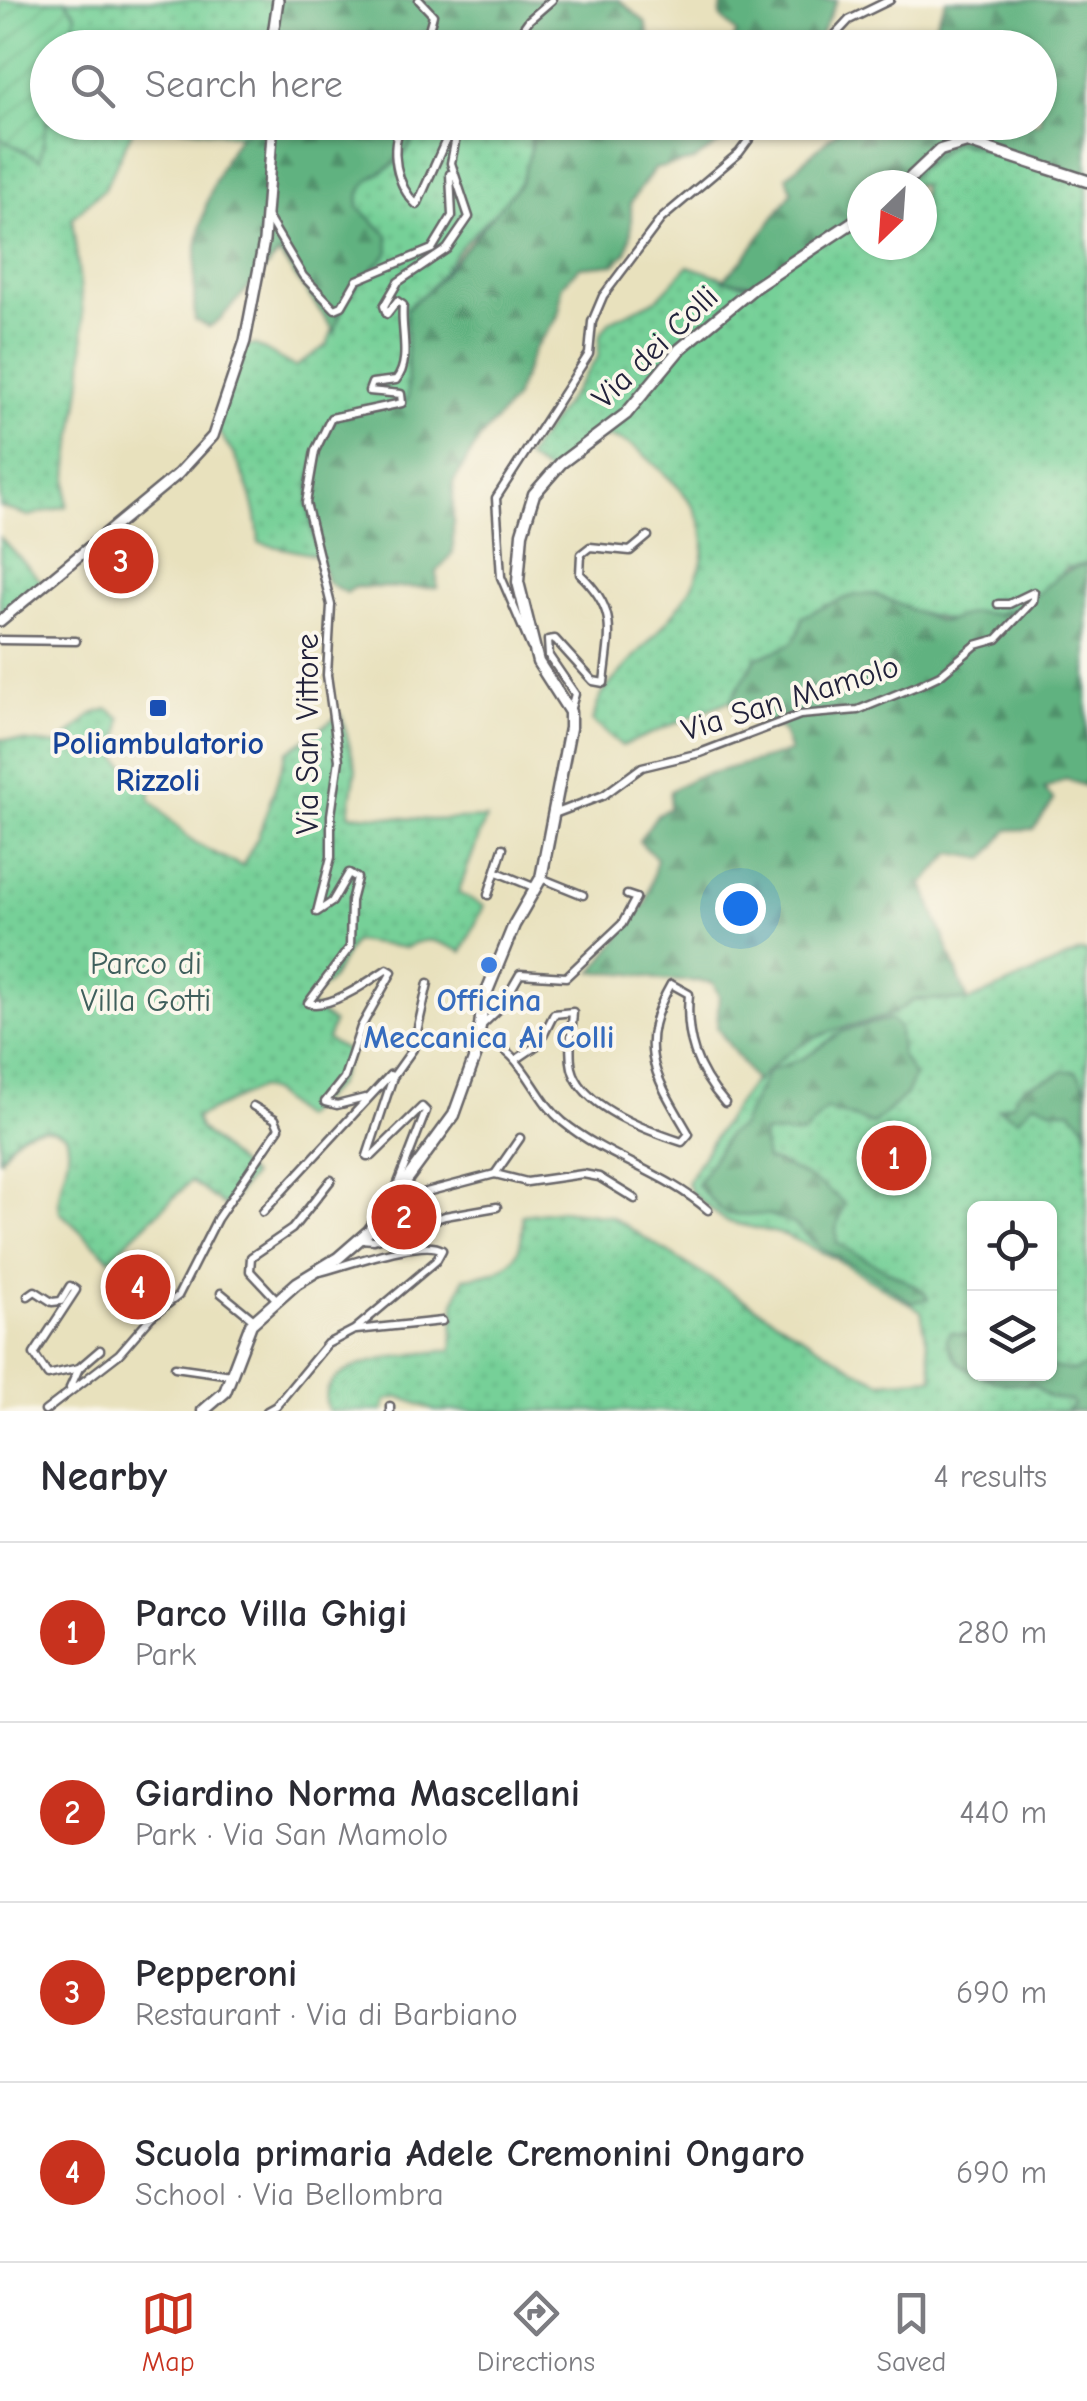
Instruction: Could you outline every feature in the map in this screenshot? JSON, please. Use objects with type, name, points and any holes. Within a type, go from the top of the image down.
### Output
[{"type":"main road","points":[[919,170],[940,150],[967,142],[1087,181]]},
{"type":"main road","name":"Via dei Colli","points":[[538,662],[520,592],[518,562],[527,513],[540,486],[561,462],[626,414],[670,358],[718,317],[847,227]]},
{"type":"main road","points":[[203,1411],[224,1392],[254,1320],[360,1239],[394,1202],[454,1115],[468,1085],[478,1032],[504,946],[539,883],[554,814],[570,712],[538,662]]},
{"type":"street","points":[[274,30],[278,0]]},
{"type":"street","points":[[419,0],[433,15],[429,30]]},
{"type":"street","points":[[522,30],[552,0]]},
{"type":"street","points":[[840,30],[849,20],[890,0]]},
{"type":"street","points":[[0,621],[178,474],[213,436],[242,353],[267,216],[272,140]]},
{"type":"street","points":[[399,140],[396,160],[415,205],[444,140]]},
{"type":"street","name":"Via San Vittore","points":[[267,216],[303,276],[335,309],[342,306],[357,280],[414,260],[444,234],[452,216],[451,162],[455,140]]},
{"type":"street","points":[[538,662],[501,576],[496,498],[589,354],[592,322],[602,296],[662,219],[748,140]]},
{"type":"street","name":"Via San Vittore","points":[[365,1098],[337,1106],[325,1102],[344,1078],[361,1027],[392,972],[386,968],[353,990],[316,1005],[308,1003],[350,947],[351,900],[357,878],[349,873],[332,902],[318,912],[331,857],[331,815],[339,760],[328,675],[331,605],[306,503],[315,451],[330,418],[402,402],[401,394],[369,391],[372,384],[396,380],[406,362],[400,328],[403,305],[397,301],[387,314],[384,306],[398,282],[446,249],[469,217],[451,162]]},
{"type":"street","points":[[570,712],[574,694],[546,649],[548,640],[554,639],[598,684],[604,683],[607,646],[609,614],[604,598],[580,574],[581,554],[590,548],[630,550],[648,536]]},
{"type":"street","name":"Via San Mamolo","points":[[554,814],[604,795],[642,767],[700,753],[792,718],[858,710],[929,680],[976,645],[997,638],[1033,601],[1034,592],[1009,604],[998,604]]},
{"type":"street","points":[[0,640],[76,641]]},
{"type":"street","points":[[488,895],[503,848]]},
{"type":"street","points":[[497,872],[583,894]]},
{"type":"street","points":[[627,895],[636,898],[622,924],[566,978],[520,974],[501,1007],[478,1032],[517,1059],[562,1122],[663,1178],[708,1210]]},
{"type":"street","points":[[394,1202],[426,1111],[422,1107],[372,1156],[367,1156],[394,1077],[413,1049],[428,983]]},
{"type":"street","points":[[517,1059],[539,1044],[554,1014],[573,1012],[572,1069],[585,1091],[660,1135],[682,1142],[689,1134],[652,1070],[654,1015],[670,984],[677,984],[689,994],[686,1026],[701,1070],[725,1103]]},
{"type":"street","points":[[264,1212],[386,1076],[394,1077]]},
{"type":"street","points":[[45,1411],[120,1354],[150,1317],[178,1296],[216,1218],[279,1128],[275,1120],[253,1106]]},
{"type":"street","points":[[495,1174],[520,1138]]},
{"type":"street","points":[[394,1202],[495,1174],[527,1182],[559,1181],[584,1174],[599,1177],[635,1198]]},
{"type":"street","points":[[277,1300],[250,1271],[251,1256],[292,1229],[331,1180]]},
{"type":"street","points":[[360,1239],[374,1240],[445,1216],[497,1207]]},
{"type":"street","points":[[267,1411],[276,1406],[327,1344],[354,1330],[436,1261],[442,1250],[432,1245],[402,1250],[316,1273]]},
{"type":"street","points":[[28,1296],[35,1291],[52,1302],[61,1301],[74,1286],[76,1290],[34,1354],[48,1375],[79,1368]]},
{"type":"street","points":[[221,1292],[254,1320]]},
{"type":"street","points":[[354,1330],[442,1322]]},
{"type":"street","points":[[69,1389],[79,1368],[100,1350]]},
{"type":"street","points":[[176,1366],[232,1376]]},
{"type":"green space","points":[[0,0],[65,0],[76,14],[72,30],[30,30],[30,140],[44,140],[40,160],[0,138]]},
{"type":"green space","points":[[65,0],[278,0],[275,30],[72,30],[76,14]]},
{"type":"green space","points":[[278,0],[619,0],[645,22],[648,30],[276,30]]},
{"type":"green space","points":[[723,0],[837,0],[823,30],[733,30],[720,16]]},
{"type":"green space","points":[[946,0],[1087,0],[1087,180],[955,141],[917,170],[847,170],[847,222],[755,284],[723,280],[743,260],[792,192],[787,176],[827,140],[1057,140],[1057,30],[933,30]]},
{"type":"green space","points":[[0,138],[40,159],[44,140],[128,140],[105,188],[72,218],[84,347],[67,506],[29,516],[0,507]]},
{"type":"green space","points":[[236,140],[413,140],[404,155],[362,189],[358,207],[388,235],[389,252],[349,296],[335,332],[279,254],[220,319],[209,327],[195,320],[195,273],[201,227],[225,160]]},
{"type":"green space","points":[[530,140],[531,151],[528,167],[511,195],[463,245],[434,284],[411,303],[408,399],[379,411],[319,556],[259,543],[246,482],[215,427],[243,346],[256,345],[295,367],[327,345],[340,309],[388,235],[358,207],[362,189],[404,155],[412,142]]},
{"type":"green space","points":[[530,140],[724,140],[693,161],[654,169],[631,202],[631,234],[626,253],[615,264],[580,267],[562,285],[559,316],[534,349],[514,400],[478,441],[453,483],[453,552],[437,572],[437,588],[355,587],[346,593],[327,582],[309,510],[311,477],[328,428],[349,412],[391,406],[408,399],[406,309],[433,286],[521,182]]},
{"type":"green space","points":[[955,141],[1087,180],[1087,564],[1066,568],[1034,602],[994,614],[971,613],[951,621],[894,606],[876,594],[800,636],[791,647],[757,657],[731,700],[622,746],[592,721],[599,699],[688,593],[701,565],[704,537],[694,508],[669,478],[631,445],[600,436],[550,475],[526,458],[598,357],[600,335],[610,321],[657,299],[688,266],[745,285],[847,221],[847,260],[937,260],[937,170],[917,170]]},
{"type":"green space","points":[[0,537],[45,585],[5,617],[0,614]]},
{"type":"green space","points":[[1087,564],[1087,787],[1066,779],[1044,789],[1054,800],[1034,829],[1008,830],[985,859],[952,853],[923,884],[968,1001],[914,999],[889,1015],[805,1042],[756,1082],[717,1028],[719,996],[713,983],[593,972],[646,903],[657,859],[639,841],[656,816],[669,808],[670,791],[693,778],[790,752],[782,729],[734,712],[731,700],[757,657],[794,641],[802,617],[843,599],[868,594],[940,621],[973,612],[993,614],[1021,605],[1062,574]]},
{"type":"green space","name":"Parco di Villa Gotti","points":[[108,709],[121,718],[118,759],[151,789],[150,799],[191,839],[242,866],[258,837],[287,752],[341,714],[356,769],[349,814],[431,820],[486,818],[458,893],[484,906],[462,952],[434,941],[421,941],[406,948],[354,941],[330,981],[306,1003],[333,1023],[327,1040],[350,1052],[336,1086],[301,1118],[273,1093],[259,1088],[195,1118],[199,1128],[252,1176],[226,1207],[191,1181],[110,1259],[60,1212],[68,1154],[66,1135],[45,1129],[27,1132],[12,1143],[0,1161],[0,739],[58,745],[92,714]]},
{"type":"green space","points":[[1087,952],[1087,1411],[435,1411],[401,1397],[386,1400],[383,1411],[328,1411],[326,1393],[350,1369],[394,1357],[452,1350],[455,1302],[464,1278],[492,1272],[511,1262],[520,1244],[522,1215],[561,1210],[610,1216],[861,1373],[881,1382],[934,1378],[921,1311],[834,1258],[785,1235],[725,1221],[692,1193],[687,1183],[737,1103],[778,1056],[835,1030],[886,1016],[914,999],[970,1001]]},
{"type":"green space","points":[[890,1019],[899,1027],[901,1055],[914,1076],[906,1095],[873,1124],[826,1109],[804,1134],[762,1133],[766,1160],[808,1178],[844,1204],[836,1229],[837,1243],[924,1291],[928,1299],[912,1303],[875,1277],[821,1248],[794,1224],[770,1215],[725,1214],[697,1185],[728,1134],[740,1127],[768,1071],[804,1058],[843,1031]]},
{"type":"green space","points":[[1063,1071],[1076,1071],[1087,1088],[1087,1136],[1084,1124],[1071,1110],[1054,1110],[1034,1102],[1018,1119],[998,1109],[1013,1103],[1028,1085]]},
{"type":"green space","points":[[951,1332],[967,1335],[967,1368],[953,1355],[946,1338]]},
{"type":"green space","points":[[1087,1365],[1087,1411],[1066,1411],[1073,1405],[1071,1401],[1049,1397],[1034,1385],[995,1381],[1057,1381],[1057,1368],[1074,1371]]},
{"type":"place","name":"Pepperoni","points":[[121,561]]},
{"type":"place","name":"Poliambulatorio Rizzoli","points":[[158,708]]},
{"type":"place","name":"Officina Meccanica Ai Colli","points":[[489,965]]},
{"type":"place","name":"Parco Villa Ghigi","points":[[894,1158]]},
{"type":"place","name":"Giardino Norma Mascellani","points":[[404,1217]]},
{"type":"place","name":"Scuola primaria Adele Cremonini Ongaro","points":[[138,1287]]}]
